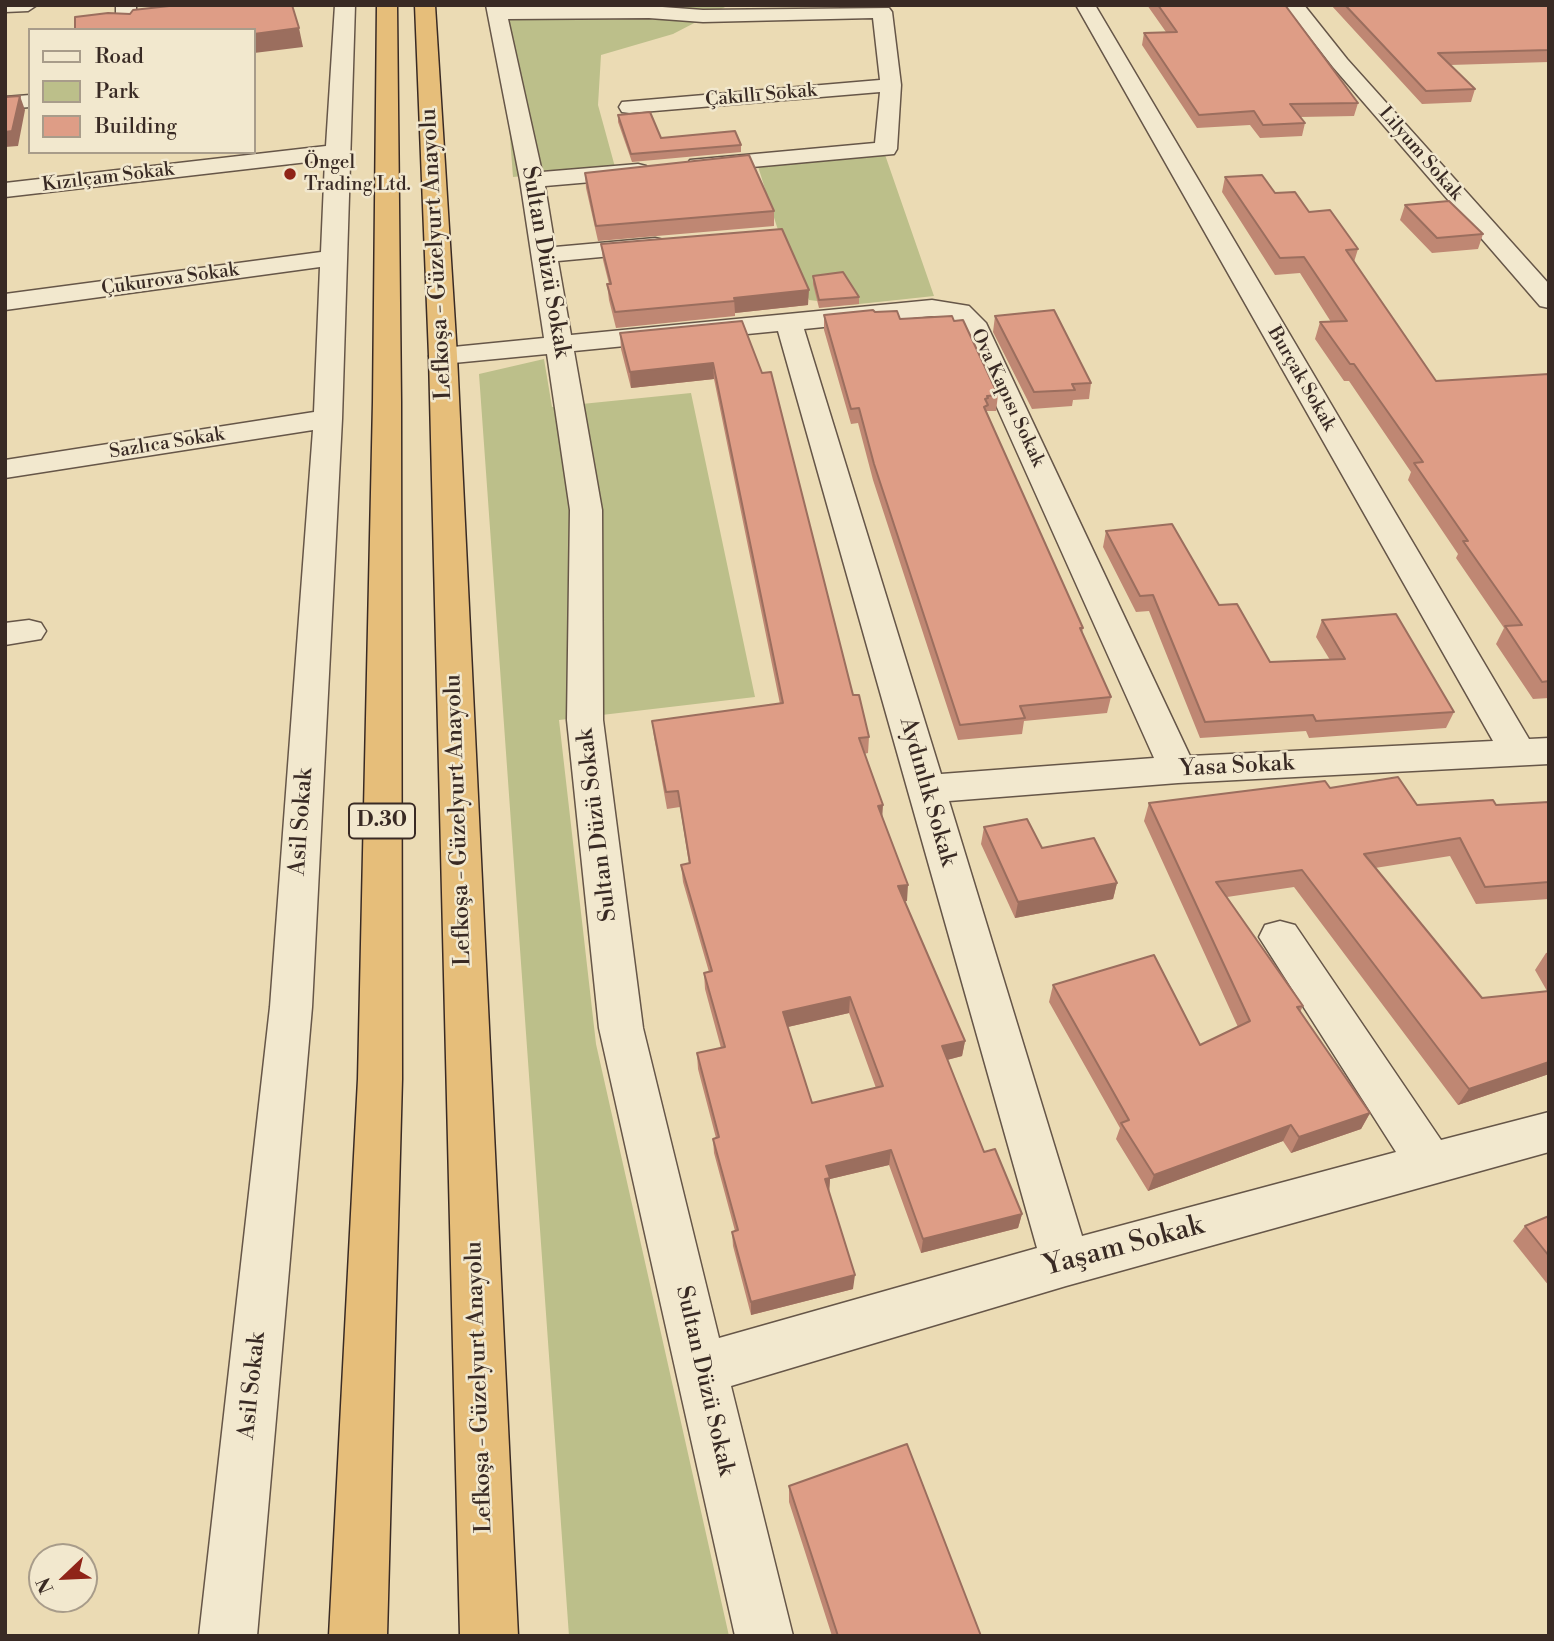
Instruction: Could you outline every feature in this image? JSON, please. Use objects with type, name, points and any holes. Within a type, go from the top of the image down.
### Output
[{"type":"highway","name":"Lefkoşa - Güzelyurt Anayolu","points":[[358,1636],[380,1079],[387,402],[387,5]]},
{"type":"highway","name":"Lefkoşa - Güzelyurt Anayolu","points":[[425,5],[443,356],[489,1636]]},
{"type":"street","points":[[5,6],[28,5]]},
{"type":"street","points":[[125,5],[126,28]]},
{"type":"street","name":"Asil Sokak","points":[[228,1636],[291,1007],[328,419],[345,5]]},
{"type":"street","name":"Burçak Sokak","points":[[1085,5],[1533,752]]},
{"type":"street","name":"Lilyum Sokak","points":[[1294,5],[1340,64],[1549,300]]},
{"type":"street","points":[[495,9],[650,8],[703,16],[882,12],[891,85],[886,149],[682,167]]},
{"type":"street","name":"Sultan Düzü Sokak","points":[[495,9],[532,180],[586,510],[585,720],[621,1028],[764,1636]]},
{"type":"street","name":"Çakıllı Sokak","points":[[630,107],[891,85]]},
{"type":"street","points":[[5,103],[28,102]]},
{"type":"street","name":"Kızılçam Sokak","points":[[5,190],[337,152]]},
{"type":"street","points":[[532,180],[655,169]]},
{"type":"street","points":[[545,255],[682,243]]},
{"type":"street","name":"Çukurova Sokak","points":[[5,302],[335,258]]},
{"type":"street","name":"Ova Kapısı Sokak","points":[[443,356],[932,308],[960,312],[973,323],[1178,771]]},
{"type":"street","name":"Aydınlık Sokak","points":[[789,322],[1066,1262]]},
{"type":"street","name":"Sazlıca Sokak","points":[[5,469],[328,419]]},
{"type":"street","name":"Yasa Sokak","points":[[926,789],[1178,771],[1533,752]]},
{"type":"street","points":[[1280,937],[1430,1164]]},
{"type":"street","name":"Yaşam Sokak","points":[[702,1369],[1066,1262],[1549,1132]]},
{"type":"green space","points":[[500,5],[729,5],[673,34],[601,55],[598,105],[615,167],[513,177]]},
{"type":"green space","points":[[883,149],[934,296],[850,305],[809,300],[777,227],[756,160]]},
{"type":"green space","points":[[544,359],[552,407],[691,393],[755,697],[559,720],[596,1044],[729,1636],[569,1636],[479,374]]},
{"type":"building","points":[[178,5],[292,5],[299,28],[256,34],[256,28],[75,28],[75,17],[108,13],[130,14],[133,10]]},
{"type":"building","points":[[1158,5],[1285,5],[1358,103],[1290,104],[1305,123],[1263,125],[1254,111],[1199,115],[1144,33],[1177,32]]},
{"type":"building","points":[[1345,5],[1549,5],[1549,50],[1438,53],[1475,89],[1426,91]]},
{"type":"building","points":[[20,96],[12,131],[5,132],[5,97]]},
{"type":"building","points":[[650,112],[661,138],[735,131],[741,145],[631,154],[618,115]]},
{"type":"building","points":[[749,155],[774,211],[596,226],[585,173]]},
{"type":"building","points":[[1262,175],[1275,193],[1295,192],[1309,212],[1330,210],[1358,249],[1346,250],[1436,381],[1549,374],[1549,681],[1542,682],[1505,626],[1522,625],[1463,541],[1468,541],[1414,463],[1423,462],[1354,364],[1350,364],[1320,322],[1347,321],[1304,257],[1280,258],[1225,177]]},
{"type":"building","points":[[1449,201],[1483,234],[1437,238],[1405,205]]},
{"type":"building","points":[[782,229],[809,290],[734,298],[735,301],[615,312],[607,284],[611,284],[601,244]]},
{"type":"building","points":[[843,272],[859,297],[819,300],[813,276]]},
{"type":"building","points":[[873,310],[897,311],[900,319],[952,316],[954,321],[963,320],[998,395],[987,396],[985,399],[988,405],[984,407],[1111,697],[1020,706],[1025,718],[960,725],[874,464],[859,408],[851,409],[824,315]]},
{"type":"building","points":[[1054,310],[1091,383],[1072,384],[1075,390],[1034,392],[995,316]]},
{"type":"building","points":[[742,321],[762,373],[771,372],[853,695],[859,695],[869,737],[859,738],[883,805],[878,806],[908,885],[898,886],[965,1041],[942,1046],[984,1152],[995,1149],[1022,1214],[923,1239],[891,1150],[826,1166],[830,1178],[825,1179],[855,1275],[751,1302],[732,1232],[738,1230],[713,1139],[719,1137],[697,1053],[725,1047],[704,973],[712,971],[681,865],[690,863],[678,791],[666,792],[652,721],[783,703],[713,363],[630,372],[620,333]],"holes":[[[850,997],[883,1086],[812,1103],[783,1012]]]},
{"type":"building","points":[[1172,524],[1219,605],[1237,604],[1270,662],[1345,659],[1322,620],[1396,614],[1454,712],[1316,721],[1313,715],[1205,722],[1153,595],[1140,596],[1106,531]]},
{"type":"building","points":[[1398,777],[1417,805],[1493,800],[1496,805],[1549,802],[1549,882],[1485,887],[1460,838],[1364,854],[1482,998],[1549,991],[1549,1062],[1469,1089],[1302,870],[1216,882],[1303,1006],[1297,1007],[1370,1113],[1299,1137],[1291,1125],[1154,1175],[1121,1123],[1129,1120],[1053,985],[1154,955],[1200,1045],[1250,1021],[1149,803],[1325,781],[1330,788]]},
{"type":"building","points":[[1027,819],[1042,848],[1094,838],[1117,883],[1018,902],[984,827]]},
{"type":"building","points":[[1549,1216],[1549,1256],[1525,1226]]},
{"type":"building","points":[[907,1444],[981,1636],[838,1636],[789,1486]]},
{"type":"place","name":"Öngel Trading Ltd.","points":[[290,174]]}]
